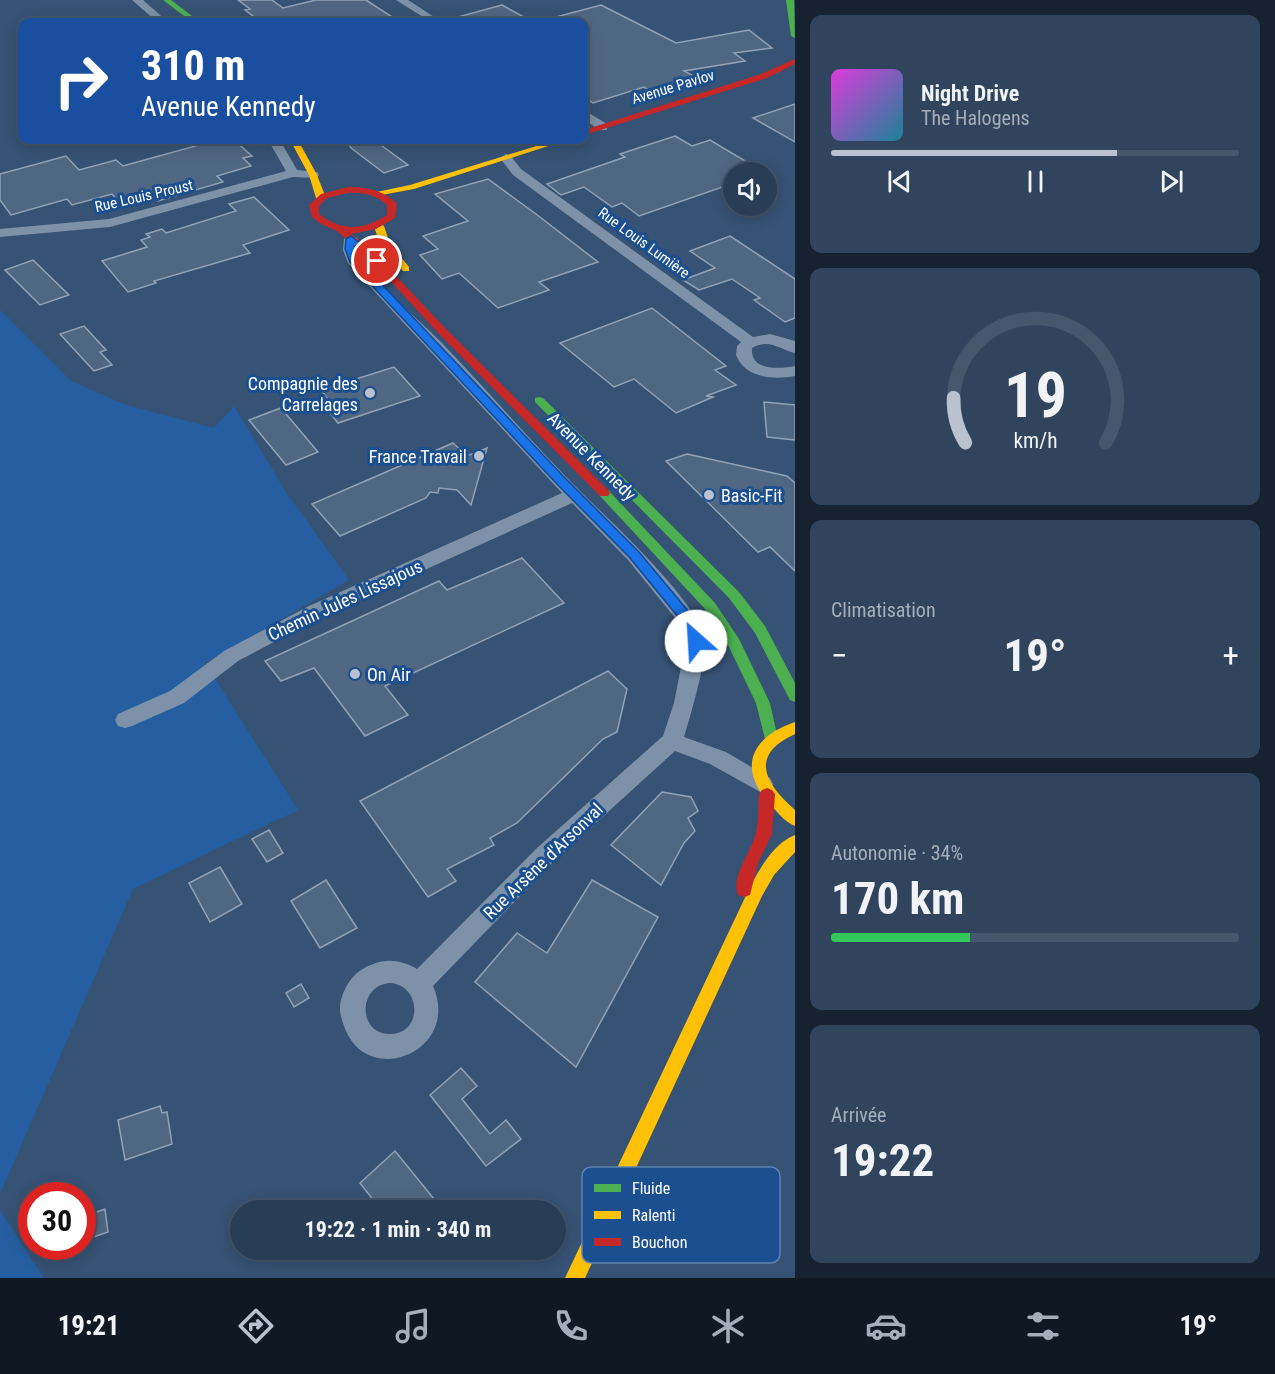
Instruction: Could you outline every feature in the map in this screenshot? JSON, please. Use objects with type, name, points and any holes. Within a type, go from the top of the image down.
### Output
[{"type":"main road","points":[[155,0],[178,18]]},
{"type":"main road","points":[[167,0],[191,18]]},
{"type":"main road","points":[[790,0],[793,51]]},
{"type":"main road","name":"Avenue Pavlov","points":[[588,132],[772,73],[793,51]]},
{"type":"main road","points":[[296,144],[313,175],[321,198],[348,190],[376,193],[411,187],[550,144]]},
{"type":"main road","points":[[334,175],[348,190]]},
{"type":"main road","points":[[346,234],[379,226],[392,216],[392,204],[411,187]]},
{"type":"main road","points":[[376,193],[392,204]]},
{"type":"main road","name":"Avenue Kennedy","points":[[321,198],[313,210],[315,217],[346,234],[377,261],[443,332],[653,543],[710,606],[734,643],[763,703],[766,746],[758,767],[764,789],[764,834],[750,862],[743,897],[741,928]]},
{"type":"main road","points":[[379,226],[379,233],[388,251],[413,276]]},
{"type":"main road","name":"Avenue Kennedy","points":[[531,392],[734,595],[760,630],[795,696]]},
{"type":"main road","points":[[766,746],[785,730],[795,728]]},
{"type":"main road","points":[[764,789],[781,810],[795,819]]},
{"type":"main road","points":[[628,1167],[741,928],[755,893],[773,861],[795,842]]},
{"type":"main road","points":[[575,1278],[582,1263]]},
{"type":"street","points":[[137,0],[158,18]]},
{"type":"street","points":[[401,0],[430,18]]},
{"type":"street","points":[[588,117],[603,127]]},
{"type":"street","points":[[276,144],[293,173]]},
{"type":"street","name":"Rue Louis Lumière","points":[[506,158],[517,172],[751,342]]},
{"type":"street","name":"Rue Louis Lumière","points":[[484,164],[517,172]]},
{"type":"street","name":"Rue Louis Proust","points":[[0,233],[110,223],[293,173],[313,175]]},
{"type":"street","points":[[346,234],[353,260],[362,271],[574,495],[634,555],[689,621],[696,641],[684,703],[672,741],[718,758],[764,789]]},
{"type":"street","points":[[795,348],[780,340],[770,339],[751,342],[745,346],[742,353],[751,366],[772,374],[795,371]]},
{"type":"street","name":"Chemin Jules Lissajous","points":[[125,720],[177,697],[231,656],[316,611],[574,495]]},
{"type":"street","name":"Rue Arsène d'Arsonval","points":[[419,984],[545,855],[672,741]]},
{"type":"street","points":[[718,758],[766,746]]},
{"type":"shaded area","points":[[0,310],[71,381],[126,405],[214,428],[234,406],[286,492],[349,580],[205,663],[298,810],[133,889],[0,1194]]},
{"type":"shaded area","points":[[0,1210],[18,1238],[18,1260],[32,1260],[44,1278],[0,1278]]},
{"type":"building","points":[[238,0],[272,0],[283,8],[316,0],[366,0],[394,18],[256,18],[245,10],[250,9]]},
{"type":"building","points":[[502,5],[526,18],[454,18]]},
{"type":"building","points":[[601,5],[676,43],[749,30],[772,48],[734,53],[745,61],[684,71],[699,79],[654,93],[644,87],[593,103],[588,100],[588,18],[552,18]]},
{"type":"building","points":[[795,104],[795,142],[753,118]]},
{"type":"building","points":[[675,136],[692,146],[710,140],[747,162],[723,162],[723,187],[639,216],[622,203],[612,207],[584,187],[561,195],[547,184],[625,157],[620,154]]},
{"type":"building","points":[[203,144],[238,144],[252,156],[243,158],[251,166],[217,176],[223,182],[158,201],[155,198],[123,207],[112,194],[72,205],[67,199],[11,215],[0,200],[0,174],[66,156],[79,170],[116,160],[123,166]]},
{"type":"building","points":[[379,144],[408,165],[384,173],[349,145]]},
{"type":"building","points":[[488,179],[598,262],[539,282],[549,290],[498,308],[459,273],[442,279],[420,255],[438,249],[423,236],[468,221],[435,194]]},
{"type":"building","points":[[254,197],[289,230],[243,245],[250,253],[154,281],[156,283],[128,292],[102,261],[147,247],[141,240],[150,237],[146,234],[162,229],[166,233],[236,211],[229,204]]},
{"type":"building","points":[[730,236],[795,279],[795,318],[785,322],[754,300],[760,298],[732,279],[699,290],[683,280],[715,268],[690,251]]},
{"type":"building","points":[[33,260],[69,295],[40,305],[5,270]]},
{"type":"building","points":[[652,308],[726,366],[715,370],[736,385],[706,396],[713,397],[676,413],[634,379],[614,387],[560,343]]},
{"type":"building","points":[[84,326],[106,350],[100,352],[112,365],[94,371],[60,334]]},
{"type":"building","name":"Compagnie des Carrelages","points":[[394,367],[420,396],[338,423],[326,408],[333,406],[321,390]]},
{"type":"building","points":[[764,402],[795,405],[795,440],[767,437]]},
{"type":"building","points":[[281,408],[318,452],[286,465],[249,420]]},
{"type":"building","points":[[453,443],[467,456],[487,448],[471,505],[457,490],[439,488],[438,493],[430,492],[426,498],[340,536],[312,504]]},
{"type":"building","points":[[687,454],[787,476],[795,483],[795,571],[770,547],[758,552],[666,461]]},
{"type":"building","points":[[522,558],[564,603],[385,686],[408,715],[365,736],[314,668],[281,681],[265,661],[439,581],[447,590]]},
{"type":"building","points":[[608,671],[627,689],[617,732],[603,739],[517,823],[490,838],[494,845],[447,869],[456,881],[428,897],[360,801]]},
{"type":"building","points":[[662,792],[691,797],[698,811],[688,818],[695,831],[684,843],[661,885],[611,845]]},
{"type":"building","points":[[269,830],[283,853],[267,862],[252,839]]},
{"type":"building","points":[[220,867],[242,904],[210,922],[189,883]]},
{"type":"building","points":[[326,880],[357,928],[320,948],[291,901]]},
{"type":"building","points":[[592,880],[658,917],[576,1067],[475,982],[517,933],[547,953]]},
{"type":"building","points":[[301,984],[309,998],[294,1007],[286,993]]},
{"type":"building","points":[[461,1068],[477,1086],[462,1099],[490,1134],[506,1120],[521,1139],[486,1166],[430,1095]]},
{"type":"building","points":[[160,1106],[162,1113],[167,1112],[172,1144],[125,1160],[118,1120]]},
{"type":"building","points":[[395,1151],[435,1200],[373,1200],[360,1183]]},
{"type":"building","points":[[105,1209],[108,1232],[96,1236],[96,1212]]},
{"type":"traffic: fast","points":[[167,0],[191,18]]},
{"type":"traffic: fast","points":[[790,0],[795,36]]},
{"type":"traffic: fast","points":[[539,400],[734,595],[760,630],[795,696]]},
{"type":"traffic: fast","points":[[604,493],[710,606],[734,643],[763,703],[771,739]]},
{"type":"traffic: slow","points":[[296,144],[313,175],[321,198]]},
{"type":"traffic: slow","points":[[376,193],[411,187],[550,144]]},
{"type":"traffic: slow","points":[[379,226],[385,245],[406,269]]},
{"type":"traffic: slow","points":[[795,728],[777,736],[765,746],[759,758],[759,770],[763,782],[771,795],[795,819]]},
{"type":"traffic: slow","points":[[628,1167],[756,892],[776,860],[795,842]]},
{"type":"traffic: slow","points":[[575,1278],[582,1263]]},
{"type":"traffic: jam","points":[[588,132],[764,76],[795,61]]},
{"type":"traffic: jam","points":[[348,190],[377,194],[392,204],[392,216],[373,227],[353,231],[334,227],[315,215],[314,205],[324,196],[348,190]]},
{"type":"traffic: jam","points":[[341,230],[377,261],[443,332],[604,493]]},
{"type":"traffic: jam","points":[[744,890],[750,863],[764,834],[767,794]]},
{"type":"place","name":"Compagnie des Carrelages","points":[[370,393]]},
{"type":"place","name":"France Travail","points":[[479,456]]},
{"type":"place","name":"Basic-Fit","points":[[709,495]]},
{"type":"place","name":"On Air","points":[[355,674]]},
{"type":"route","points":[[377,261],[351,239],[350,249],[353,260],[558,479],[634,555],[689,621],[696,641]]}]
